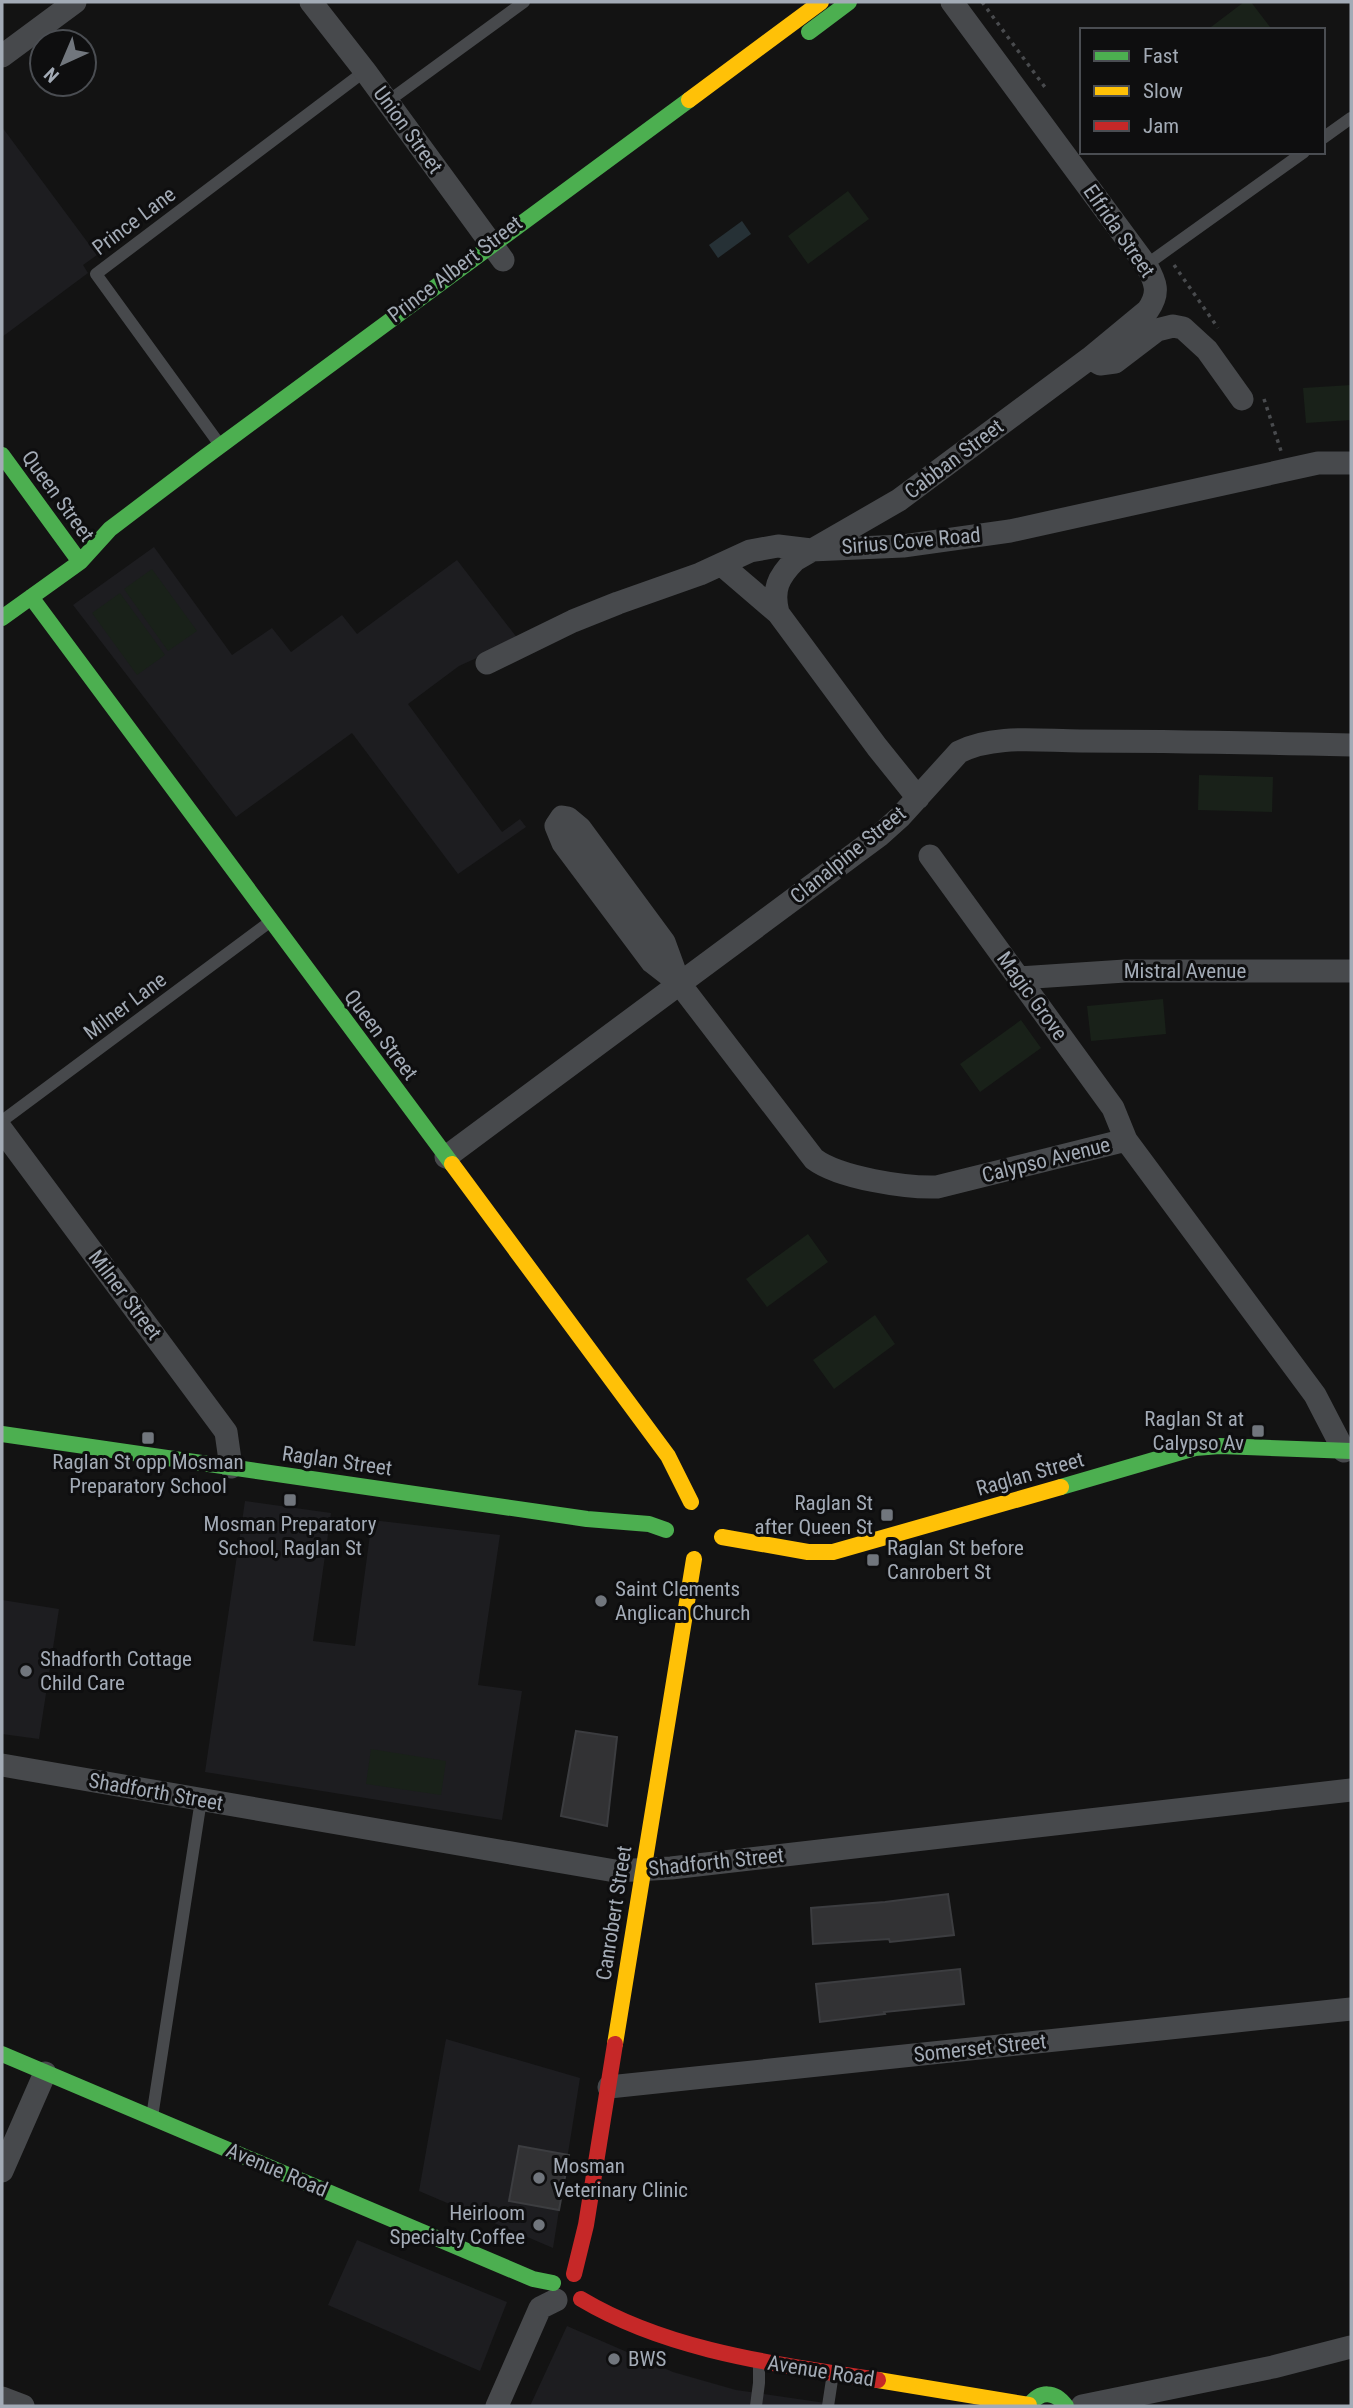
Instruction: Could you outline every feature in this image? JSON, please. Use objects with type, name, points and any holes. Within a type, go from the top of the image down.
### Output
[{"type":"street","points":[[2,56],[75,2]]},
{"type":"street","name":"Union Street","points":[[311,2],[365,71],[500,256]]},
{"type":"street","name":"Prince Albert Street","points":[[80,562],[110,529],[220,446],[500,256],[821,2]]},
{"type":"street","points":[[793,43],[849,2]]},
{"type":"street","name":"Elfrida Street","points":[[952,2],[1155,280],[1157,290],[1154,302],[1148,310],[1090,358]]},
{"type":"street","points":[[1090,358],[1100,364],[1115,362],[1157,330],[1173,326],[1184,328],[1251,395]]},
{"type":"street","name":"Cabban Street","points":[[811,550],[899,500],[1090,358]]},
{"type":"street","name":"Queen Street","points":[[2,455],[80,562]]},
{"type":"street","name":"Sirius Cove Road","points":[[487,663],[573,621],[722,565],[750,551],[778,546],[811,550],[903,546],[1010,531],[1318,463],[1351,463]]},
{"type":"street","name":"Prince Albert Street","points":[[2,618],[80,562],[118,545]]},
{"type":"street","points":[[778,613],[776,584],[794,560],[811,550]]},
{"type":"street","points":[[722,565],[778,613],[877,747],[918,797]]},
{"type":"street","name":"Queen Street","points":[[31,597],[662,1448],[676,1514],[699,1550]]},
{"type":"street","name":"Clanalpine Street","points":[[446,1157],[880,835],[959,752],[970,746],[985,743],[1139,741],[1351,745]]},
{"type":"street","name":"Calypso Avenue","points":[[679,983],[664,942],[580,828],[568,818],[562,817],[556,826],[563,844],[652,962],[679,983],[807,1152],[823,1166],[834,1171],[908,1186],[937,1187],[1126,1140],[1315,1395],[1348,1451]]},
{"type":"street","name":"Magic Grove","points":[[930,856],[1113,1108],[1126,1140]]},
{"type":"street","name":"Mistral Avenue","points":[[1019,978],[1125,971],[1351,971]]},
{"type":"street","name":"Milner Street","points":[[2,1130],[226,1432],[231,1467]]},
{"type":"street","name":"Raglan Street","points":[[2,1434],[587,1518],[649,1524],[700,1502],[709,1506]]},
{"type":"street","name":"Raglan Street","points":[[699,1550],[833,1552],[1195,1448],[1233,1446],[1348,1451]]},
{"type":"street","name":"Canrobert Street","points":[[574,2274],[586,2225],[642,1871],[699,1550],[721,1519]]},
{"type":"street","name":"Shadforth Street","points":[[2,1765],[615,1871],[642,1871],[1351,1790]]},
{"type":"street","name":"Somerset Street","points":[[609,2087],[1351,2010]]},
{"type":"street","name":"Avenue Road","points":[[2,2054],[533,2279],[554,2291]]},
{"type":"street","points":[[2,2171],[45,2073]]},
{"type":"street","points":[[496,2406],[540,2308],[564,2274],[574,2274],[583,2285],[581,2299],[568,2305],[554,2291]]},
{"type":"street","name":"Avenue Road","points":[[581,2299],[598,2310],[649,2330],[759,2361],[833,2372],[884,2387],[1029,2406]]},
{"type":"street","points":[[1082,2406],[1273,2367],[1351,2347]]},
{"type":"street","points":[[1029,2406],[1038,2396],[1050,2393],[1062,2399],[1066,2406]]},
{"type":"street","points":[[2,2398],[23,2406]]},
{"type":"lane","points":[[387,102],[524,2]]},
{"type":"lane","name":"Prince Lane","points":[[220,446],[96,274],[365,71]]},
{"type":"lane","points":[[1325,137],[1351,118]]},
{"type":"lane","points":[[1146,265],[1301,154]]},
{"type":"lane","name":"Milner Lane","points":[[2,1121],[271,921]]},
{"type":"lane","points":[[152,2118],[201,1800]]},
{"type":"lane","points":[[756,2406],[759,2361]]},
{"type":"lane","points":[[828,2406],[833,2372]]},
{"type":"path","points":[[982,2],[1051,96]]},
{"type":"path","points":[[1189,287],[1207,312]]},
{"type":"path","points":[[1251,395],[1272,419],[1286,470]]},
{"type":"shaded area","points":[[1244,2],[1251,2],[1270,27],[1269,28],[1210,28]]},
{"type":"shaded area","points":[[2,127],[97,255],[83,265],[88,273],[2,337]]},
{"type":"shaded area","points":[[848,191],[869,219],[808,264],[788,236]]},
{"type":"shaded area","points":[[742,221],[751,234],[718,258],[709,245]]},
{"type":"shaded area","points":[[1351,385],[1351,420],[1306,423],[1303,388]]},
{"type":"shaded area","points":[[154,547],[232,655],[272,628],[291,652],[342,615],[357,634],[457,560],[518,639],[459,666],[408,704],[502,832],[520,819],[526,827],[458,874],[352,733],[236,817],[73,605]]},
{"type":"shaded area","points":[[152,569],[197,631],[168,651],[124,589]]},
{"type":"shaded area","points":[[120,593],[165,655],[137,675],[92,613]]},
{"type":"shaded area","points":[[1199,775],[1273,777],[1272,812],[1198,810]]},
{"type":"shaded area","points":[[1163,999],[1166,1034],[1091,1041],[1087,1006]]},
{"type":"shaded area","points":[[1021,1020],[1041,1048],[980,1092],[960,1064]]},
{"type":"shaded area","points":[[808,1234],[828,1262],[767,1307],[746,1279]]},
{"type":"shaded area","points":[[875,1315],[895,1344],[834,1389],[813,1360]]},
{"type":"shaded area","points":[[245,1501],[331,1513],[313,1641],[355,1646],[372,1520],[500,1535],[478,1685],[522,1691],[502,1820],[205,1772]]},
{"type":"shaded area","name":"Shadforth Cottage Child Care","points":[[2,1600],[59,1609],[39,1739],[2,1734]]},
{"type":"shaded area","points":[[371,1749],[446,1761],[441,1795],[366,1784]]},
{"type":"shaded area","points":[[446,2039],[580,2078],[553,2248],[419,2191]]},
{"type":"shaded area","points":[[357,2240],[507,2302],[480,2371],[328,2305]]},
{"type":"shaded area","points":[[567,2326],[673,2372],[736,2390],[846,2406],[530,2406]]},
{"type":"building","points":[[576,1731],[617,1737],[607,1826],[561,1816]]},
{"type":"building","points":[[948,1894],[954,1935],[890,1942],[889,1939],[813,1944],[811,1908]]},
{"type":"building","points":[[960,1969],[964,2004],[820,2022],[816,1984]]},
{"type":"building","name":"Mosman Veterinary Clinic","points":[[519,2146],[569,2155],[559,2210],[509,2201]]},
{"type":"traffic: fast","points":[[809,32],[849,2]]},
{"type":"traffic: fast","points":[[2,618],[80,562],[110,529],[205,457],[689,100]]},
{"type":"traffic: fast","points":[[2,455],[80,562]]},
{"type":"traffic: fast","points":[[31,597],[452,1164]]},
{"type":"traffic: fast","points":[[2,1434],[587,1519],[649,1524],[666,1530]]},
{"type":"traffic: fast","points":[[1061,1487],[1195,1448],[1220,1446],[1351,1451]]},
{"type":"traffic: fast","points":[[2,2054],[533,2279],[553,2283]]},
{"type":"traffic: fast","points":[[1029,2406],[1038,2397],[1048,2394],[1057,2397],[1066,2406]]},
{"type":"traffic: slow","points":[[689,100],[821,2]]},
{"type":"traffic: slow","points":[[452,1164],[668,1456],[691,1502]]},
{"type":"traffic: slow","points":[[722,1537],[808,1552],[833,1552],[1061,1487]]},
{"type":"traffic: slow","points":[[615,2044],[694,1559]]},
{"type":"traffic: slow","points":[[878,2380],[1029,2405]]},
{"type":"traffic: jam","points":[[574,2274],[586,2225],[615,2044]]},
{"type":"traffic: jam","points":[[581,2299],[615,2317],[687,2344],[763,2361],[878,2380]]},
{"type":"place","name":"Raglan St at Calypso Av","points":[[1258,1431]]},
{"type":"place","name":"Raglan St opp Mosman Preparatory School","points":[[148,1438]]},
{"type":"place","name":"Mosman Preparatory School, Raglan St","points":[[290,1500]]},
{"type":"place","name":"Raglan St after Queen St","points":[[887,1515]]},
{"type":"place","name":"Raglan St before Canrobert St","points":[[873,1560]]},
{"type":"place","name":"Saint Clements Anglican Church","points":[[601,1601]]},
{"type":"place","name":"Shadforth Cottage Child Care","points":[[26,1671]]},
{"type":"place","name":"Mosman Veterinary Clinic","points":[[539,2178]]},
{"type":"place","name":"Heirloom Specialty Coffee","points":[[539,2225]]},
{"type":"place","name":"BWS","points":[[614,2359]]}]
